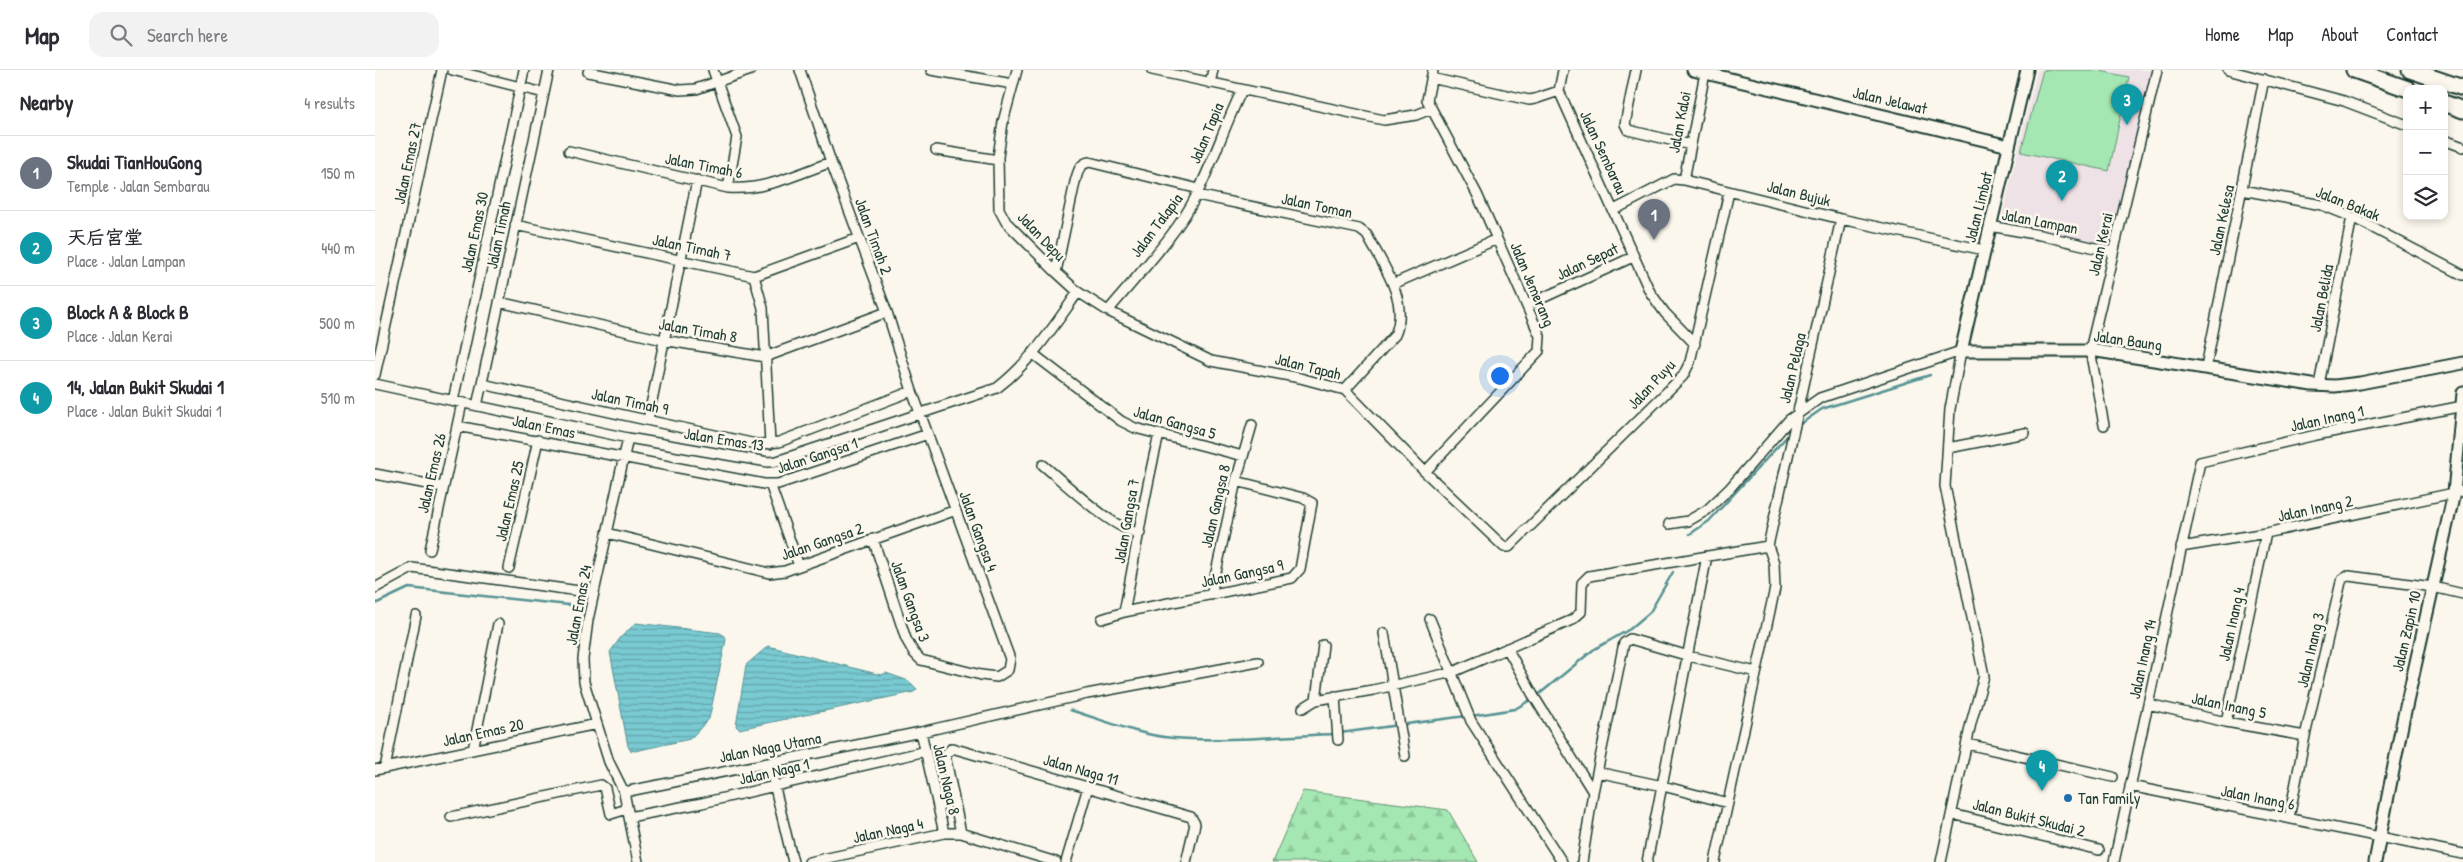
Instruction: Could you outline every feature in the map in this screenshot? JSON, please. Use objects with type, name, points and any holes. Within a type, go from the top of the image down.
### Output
[{"type":"highway","points":[[2354,70],[2403,87]]},
{"type":"highway","points":[[2410,70],[2463,88]]},
{"type":"highway","points":[[2448,104],[2463,110]]},
{"type":"street","points":[[452,70],[544,93]]},
{"type":"street","name":"Jalan Emas 30","points":[[457,402],[524,70]]},
{"type":"street","name":"Jalan Timah","points":[[477,406],[549,70]]},
{"type":"street","points":[[713,70],[737,137],[728,188]]},
{"type":"street","points":[[588,72],[604,72],[680,90],[696,89],[751,70]]},
{"type":"street","name":"Jalan Timah 2","points":[[800,70],[831,162],[887,312],[920,413]]},
{"type":"street","points":[[931,70],[1013,84]]},
{"type":"street","name":"Jalan Depu","points":[[1017,70],[1003,122],[998,160],[1001,215],[1078,292],[1108,311]]},
{"type":"street","points":[[1152,70],[1383,120],[1416,115],[1431,110],[1427,100],[1432,74],[1535,100],[1559,90],[1563,70]]},
{"type":"street","points":[[1210,83],[1213,70]]},
{"type":"street","points":[[1636,70],[1625,124],[1628,130],[1691,145]]},
{"type":"street","name":"Jalan Jelawat","points":[[1693,70],[1705,71],[2009,146]]},
{"type":"street","name":"Jalan Limbat","points":[[1961,351],[2027,70]]},
{"type":"street","name":"Jalan Kerai","points":[[2104,425],[2090,350],[2157,70]]},
{"type":"street","points":[[2228,70],[2344,101],[2403,123]]},
{"type":"street","name":"Jalan Kaloi","points":[[1684,180],[1705,71]]},
{"type":"street","name":"Jalan Emas 27","points":[[375,375],[442,72]]},
{"type":"street","name":"Jalan Kelesa","points":[[2206,367],[2264,79]]},
{"type":"street","name":"Jalan Tapia","points":[[1198,192],[1224,127],[1242,90]]},
{"type":"street","name":"Jalan Sembarau","points":[[1559,90],[1650,292],[1665,313],[1695,344]]},
{"type":"street","name":"Jalan Jemerang","points":[[1425,472],[1539,351],[1540,336],[1477,194],[1431,110]]},
{"type":"street","points":[[2448,141],[2463,147]]},
{"type":"street","points":[[936,150],[998,160]]},
{"type":"street","name":"Jalan Timah 6","points":[[569,151],[728,188],[756,188],[831,162]]},
{"type":"street","name":"Jalan Talapia","points":[[1056,272],[1079,169],[1086,163],[1099,164],[1198,192],[1174,230],[1108,311]]},
{"type":"street","name":"Jalan Bujuk","points":[[1614,210],[1674,179],[1684,180],[1841,219],[1984,250]]},
{"type":"street","points":[[648,420],[663,340],[683,260],[697,180]]},
{"type":"street","name":"Jalan Bakak","points":[[2242,190],[2322,205],[2352,218],[2463,275]]},
{"type":"street","name":"Jalan Toman","points":[[1198,192],[1359,229],[1367,235],[1393,284],[1398,299],[1399,316],[1395,335],[1345,390]]},
{"type":"street","name":"Jalan Puyu","points":[[1509,548],[1683,376],[1690,362],[1695,344],[1729,192]]},
{"type":"street","name":"Jalan Belida","points":[[2319,385],[2352,218]]},
{"type":"street","name":"Jalan Pelaga","points":[[1669,524],[1688,521],[1707,510],[1730,488],[1798,412],[1841,219]]},
{"type":"street","name":"Jalan Timah 7","points":[[515,225],[754,276]]},
{"type":"street","name":"Jalan Lampan","points":[[1990,226],[2040,235],[2113,252]]},
{"type":"street","points":[[770,444],[763,308],[754,276],[859,238]]},
{"type":"street","points":[[1393,284],[1497,239]]},
{"type":"street","name":"Jalan Sepat","points":[[1527,305],[1633,257]]},
{"type":"street","name":"Jalan Emas 13","points":[[375,384],[628,438],[768,462],[777,461],[997,388],[1013,376],[1078,292]]},
{"type":"street","name":"Jalan Timah 8","points":[[499,302],[663,340],[765,357],[887,312]]},
{"type":"street","name":"Jalan Tapah","points":[[1108,311],[1211,361],[1300,378],[1345,390],[1500,545],[1509,548]]},
{"type":"street","name":"Jalan Baung","points":[[1798,412],[1820,398],[1961,351],[2090,350],[2319,385],[2360,383],[2463,363]]},
{"type":"street","points":[[1941,862],[1984,676],[1945,486],[1944,472],[1948,448],[1950,409],[1961,351]]},
{"type":"street","name":"Jalan Gangsa 5","points":[[1032,353],[1121,421],[1135,428],[1243,456]]},
{"type":"street","name":"Jalan Timah 9","points":[[482,384],[756,444],[779,442],[912,391]]},
{"type":"street","name":"Jalan Zapin 10","points":[[2375,862],[2433,587],[2458,492],[2463,393]]},
{"type":"street","name":"Jalan Emas 26","points":[[430,550],[457,426],[457,402]]},
{"type":"street","name":"Jalan Inang 1","points":[[2199,462],[2316,435],[2463,406]]},
{"type":"street","points":[[1715,862],[1776,577],[1772,552],[1768,546],[1798,412]]},
{"type":"street","name":"Jalan Gangsa 4","points":[[920,413],[1010,659]]},
{"type":"street","name":"Jalan Gangsa 8","points":[[1211,595],[1236,481],[1252,425]]},
{"type":"street","name":"Jalan Emas","points":[[457,426],[624,457]]},
{"type":"street","points":[[1948,448],[2025,433]]},
{"type":"street","name":"Jalan Gangsa 1","points":[[624,457],[778,484],[928,434]]},
{"type":"street","name":"Jalan Gangsa 7","points":[[1124,612],[1140,533],[1145,490],[1159,435]]},
{"type":"street","name":"Jalan Emas 24","points":[[628,438],[594,593],[583,659],[585,682],[597,724],[609,762],[624,792],[638,862]]},
{"type":"street","name":"Jalan Emas 25","points":[[509,568],[538,440]]},
{"type":"street","name":"Jalan Inang 14","points":[[2114,862],[2199,462]]},
{"type":"street","points":[[1043,465],[1117,525],[1132,532],[1140,533]]},
{"type":"street","points":[[375,474],[443,487]]},
{"type":"street","name":"Jalan Gangsa 9","points":[[1102,620],[1124,612],[1292,578],[1300,569],[1312,503],[1303,498],[1236,481]]},
{"type":"street","points":[[770,484],[799,566]]},
{"type":"street","name":"Jalan Inang 2","points":[[2181,547],[2266,533],[2458,492]]},
{"type":"street","name":"Jalan Gangsa 2","points":[[607,534],[769,573],[799,566],[956,510]]},
{"type":"street","name":"Jalan Inang 4","points":[[2226,722],[2266,533]]},
{"type":"street","name":"Jalan Gangsa 3","points":[[873,540],[906,639],[914,653],[921,660],[981,675],[997,677],[1008,670],[1010,659]]},
{"type":"street","points":[[1303,708],[1316,700],[1453,672],[1572,620],[1581,612],[1582,583],[1589,576],[1768,546]]},
{"type":"street","points":[[1647,862],[1689,656],[1707,556]]},
{"type":"street","points":[[375,588],[412,568],[594,593]]},
{"type":"street","name":"Jalan Inang 3","points":[[2289,818],[2305,736],[2341,582],[2344,577],[2349,576],[2433,587]]},
{"type":"street","points":[[2433,587],[2463,594]]},
{"type":"street","points":[[385,768],[416,616]]},
{"type":"street","points":[[1430,620],[1453,672],[1471,721],[1562,862]]},
{"type":"street","points":[[473,750],[498,624]]},
{"type":"street","points":[[1384,633],[1391,686],[1402,733],[1405,756]]},
{"type":"street","points":[[1582,862],[1593,792],[1624,643],[1630,639],[1756,672]]},
{"type":"street","points":[[1316,700],[1323,645]]},
{"type":"street","points":[[1507,648],[1533,695],[1542,706],[1593,792]]},
{"type":"street","name":"Jalan Naga Utama","points":[[624,792],[921,732],[1087,694],[1258,662]]},
{"type":"street","points":[[1335,696],[1338,735]]},
{"type":"street","name":"Jalan Inang 5","points":[[2147,704],[2226,722],[2305,736]]},
{"type":"street","name":"Jalan Emas 20","points":[[375,770],[597,724]]},
{"type":"street","name":"Jalan Naga 8","points":[[921,732],[944,833]]},
{"type":"street","points":[[1967,744],[2113,776]]},
{"type":"street","name":"Jalan Naga 11","points":[[961,833],[945,755],[952,748],[1191,816],[1195,824],[1186,862]]},
{"type":"street","name":"Jalan Naga 1","points":[[628,813],[776,786],[926,751]]},
{"type":"street","points":[[769,762],[793,862]]},
{"type":"street","points":[[1597,772],[1663,786],[1728,803]]},
{"type":"street","points":[[451,817],[601,785],[605,788],[611,814],[628,813]]},
{"type":"street","name":"Jalan Inang 6","points":[[2130,786],[2463,854]]},
{"type":"street","points":[[1066,862],[1088,787]]},
{"type":"street","name":"Jalan Bukit Skudai 2","points":[[1952,814],[2099,850]]},
{"type":"street","name":"Jalan Naga 4","points":[[809,862],[848,858],[944,833],[961,833],[1056,862]]},
{"type":"shaded area","points":[[2037,70],[2153,70],[2109,246],[2001,221]]},
{"type":"green space","points":[[2043,70],[2096,70],[2129,77],[2109,171],[2021,152]]},
{"type":"green space","points":[[1303,791],[1448,810],[1478,862],[1272,862]]},
{"type":"water","points":[[636,623],[720,633],[725,636],[726,640],[709,719],[690,739],[635,751],[630,750],[628,746],[610,652],[621,637]]},
{"type":"water","points":[[768,646],[881,675],[886,673],[909,681],[917,689],[914,692],[739,729],[736,726],[746,665]]},
{"type":"waterway","points":[[1799,425],[1822,409],[1930,375]]},
{"type":"waterway","points":[[1690,534],[1709,521],[1791,432]]},
{"type":"waterway","points":[[1537,696],[1593,650],[1630,629],[1650,612],[1673,572]]},
{"type":"waterway","points":[[375,604],[409,588],[578,606]]},
{"type":"waterway","points":[[1471,716],[1515,709],[1532,699]]},
{"type":"waterway","points":[[1070,710],[1134,730],[1173,738],[1233,739],[1334,734]]},
{"type":"waterway","points":[[1340,733],[1466,716]]},
{"type":"place","name":"Block A & Block B","points":[[2127,125]]},
{"type":"place","name":"天后宫堂","points":[[2062,201]]},
{"type":"place","name":"Skudai TianHouGong","points":[[1654,240]]},
{"type":"place","name":"14, Jalan Bukit Skudai 1","points":[[2042,791]]},
{"type":"place","name":"Tan Family","points":[[2068,798]]}]
